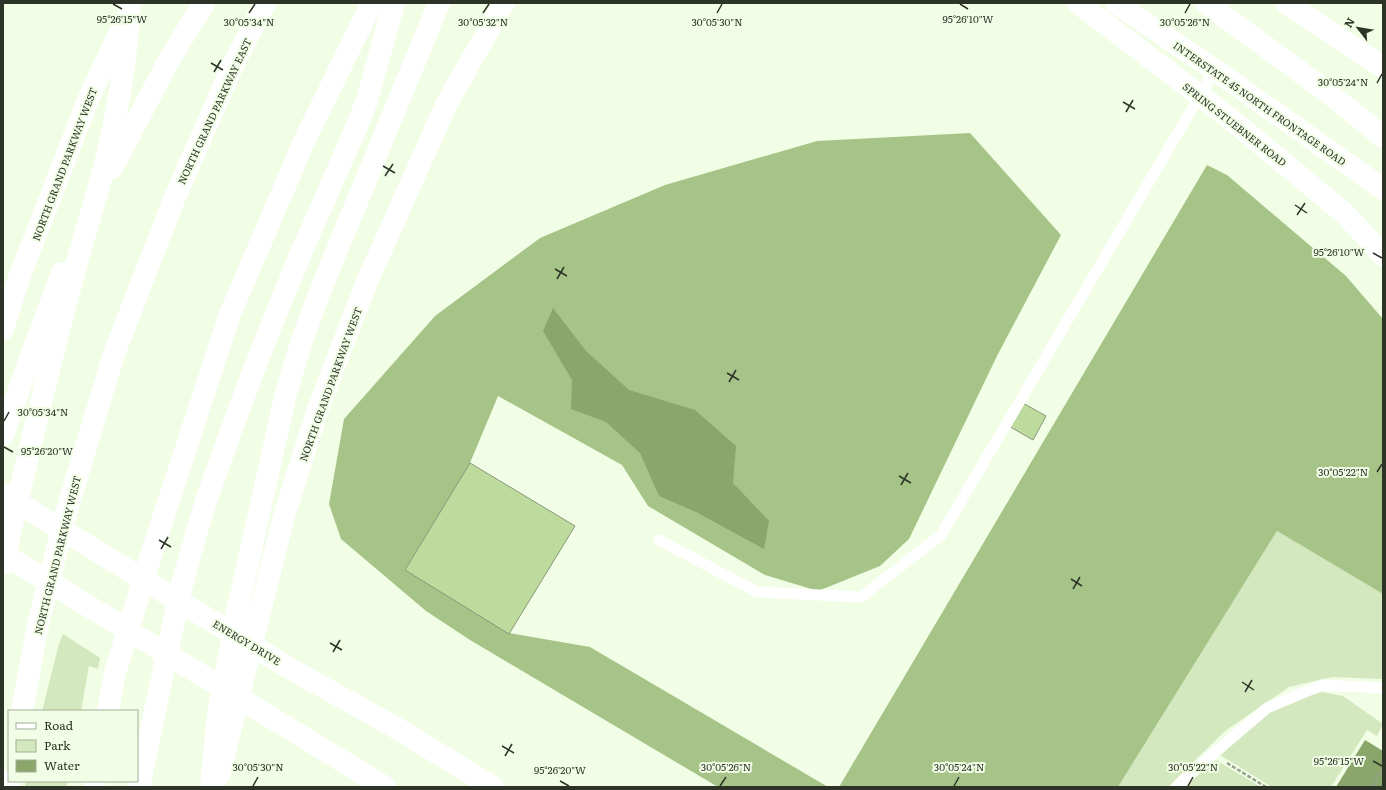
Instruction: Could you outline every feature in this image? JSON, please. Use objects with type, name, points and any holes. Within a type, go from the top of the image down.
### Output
[{"type":"main road","points":[[3,564],[51,361],[109,144],[124,71],[130,3]]},
{"type":"main road","name":"NORTH GRAND PARKWAY WEST","points":[[3,329],[19,278],[90,94],[134,3]]},
{"type":"main road","points":[[3,436],[58,282],[116,159],[170,60],[204,3]]},
{"type":"main road","name":"NORTH GRAND PARKWAY EAST","points":[[174,197],[233,65],[265,3]]},
{"type":"main road","points":[[108,710],[115,673],[152,552],[230,314],[306,137],[372,3]]},
{"type":"main road","points":[[139,787],[180,592],[203,511],[236,417],[265,341],[367,100],[394,3]]},
{"type":"main road","points":[[211,787],[225,718],[237,612],[286,393],[302,340],[350,218],[439,3]]},
{"type":"main road","name":"NORTH GRAND PARKWAY WEST","points":[[216,787],[225,718],[256,623],[284,516],[316,417],[366,284],[447,103],[504,3]]},
{"type":"main road","name":"SPRING STUEBNER ROAD","points":[[1078,3],[1228,117],[1344,213],[1383,255]]},
{"type":"main road","name":"INTERSTATE 45 NORTH FRONTAGE ROAD","points":[[1116,3],[1215,70],[1383,189]]},
{"type":"main road","points":[[1206,3],[1325,90],[1383,137]]},
{"type":"main road","points":[[1286,3],[1383,67]]},
{"type":"main road","name":"NORTH GRAND PARKWAY WEST","points":[[22,710],[38,624],[66,513],[114,354],[174,197]]},
{"type":"main road","name":"ENERGY DRIVE","points":[[3,494],[289,668],[393,726],[493,787]]},
{"type":"main road","points":[[3,554],[385,787]]},
{"type":"lane","points":[[659,540],[757,592],[861,597],[941,535],[1215,70]]},
{"type":"lane","points":[[1177,787],[1212,754],[1266,708],[1322,685],[1383,688]]},
{"type":"path","points":[[1212,754],[1266,787]]},
{"type":"path","points":[[1372,787],[1383,768]]},
{"type":"green space","points":[[1277,531],[1383,594],[1383,679],[1332,677],[1289,687],[1225,731],[1168,787],[1118,787]]},
{"type":"green space","points":[[63,634],[100,658],[98,669],[89,666],[81,710],[42,710],[59,644]]},
{"type":"green space","points":[[1322,692],[1343,696],[1383,724],[1377,736],[1367,730],[1331,787],[1272,787],[1220,755],[1268,713],[1296,699]]},
{"type":"green space","points":[[1216,760],[1261,787],[1186,787]]},
{"type":"green space","points":[[26,782],[68,782],[66,787],[25,787]]},
{"type":"shaded area","points":[[970,133],[1061,235],[997,356],[909,539],[880,566],[818,591],[765,575],[648,506],[622,465],[498,396],[470,463],[405,570],[509,633],[590,647],[828,787],[718,787],[470,640],[426,611],[341,539],[329,504],[344,419],[435,316],[540,238],[665,185],[817,141]]},
{"type":"shaded area","points":[[1207,165],[1227,175],[1346,276],[1383,319],[1383,594],[1277,531],[1118,787],[839,787]]},
{"type":"water","points":[[553,308],[586,351],[629,390],[695,410],[736,446],[733,483],[769,521],[764,549],[696,512],[659,496],[640,453],[606,422],[571,409],[572,380],[543,331]]},
{"type":"water","points":[[1365,740],[1383,751],[1383,787],[1336,787]]},
{"type":"building","points":[[1021,402],[1046,416],[1033,440],[1007,425]]},
{"type":"building","points":[[470,463],[575,526],[509,634],[405,570]]}]
